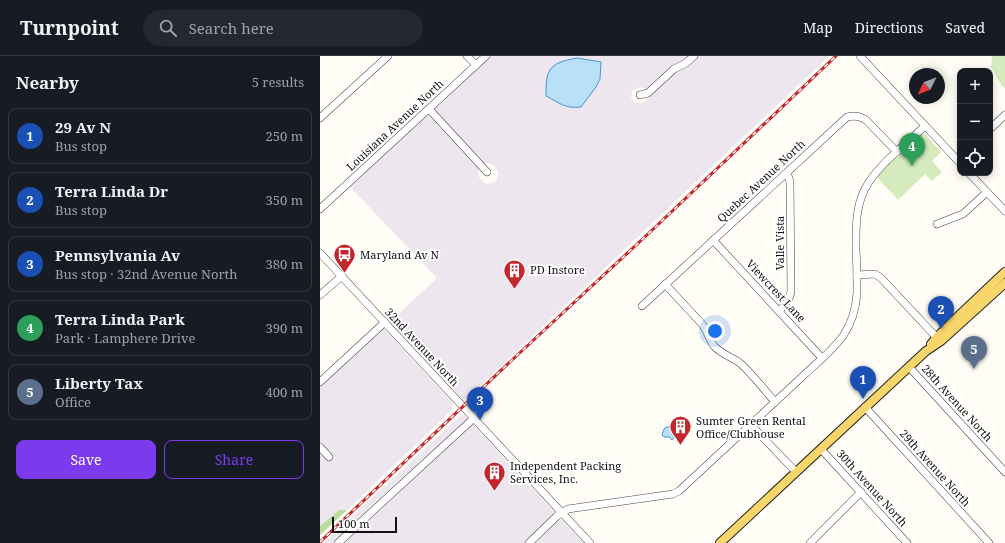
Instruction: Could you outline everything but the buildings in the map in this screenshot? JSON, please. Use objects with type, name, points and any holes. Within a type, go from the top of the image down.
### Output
[{"type":"main road","points":[[939,339],[1005,272]]},
{"type":"main road","points":[[720,543],[939,339],[1005,283]]},
{"type":"street","points":[[320,118],[388,56]]},
{"type":"street","points":[[467,56],[476,65]]},
{"type":"street","name":"Louisiana Avenue North","points":[[320,209],[486,56]]},
{"type":"street","points":[[640,96],[648,92],[674,69],[686,63],[694,56]]},
{"type":"street","points":[[860,56],[957,158]]},
{"type":"street","points":[[428,109],[487,172]]},
{"type":"street","points":[[993,125],[1005,114]]},
{"type":"street","name":"Quebec Avenue North","points":[[642,306],[847,117],[858,116],[863,118],[897,152]]},
{"type":"street","points":[[529,543],[557,516],[568,509],[673,494],[679,491],[842,339],[853,317],[856,305],[856,219],[859,204],[868,183],[874,175],[925,126]]},
{"type":"street","name":"Valle Vista","points":[[779,310],[785,305],[790,296],[790,183],[789,178],[785,174]]},
{"type":"street","points":[[972,176],[1005,211]]},
{"type":"street","points":[[937,224],[963,214],[986,192]]},
{"type":"street","name":"Viewcrest Lane","points":[[713,240],[822,358]]},
{"type":"street","name":"32nd Avenue North","points":[[320,253],[590,543]]},
{"type":"street","points":[[857,274],[875,274],[881,278],[939,339]]},
{"type":"street","points":[[320,295],[342,276]]},
{"type":"street","points":[[665,284],[702,324],[716,347],[721,352],[732,357],[741,365],[775,402]]},
{"type":"street","points":[[320,382],[385,322]]},
{"type":"street","name":"28th Avenue North","points":[[909,367],[1005,472]]},
{"type":"street","name":"29th Avenue North","points":[[865,407],[989,543]]},
{"type":"street","points":[[338,543],[474,418]]},
{"type":"street","points":[[751,425],[796,472]]},
{"type":"street","points":[[320,447],[329,457]]},
{"type":"street","name":"30th Avenue North","points":[[821,449],[861,492],[902,542]]},
{"type":"street","points":[[810,543],[861,492]]},
{"type":"shaded area","points":[[491,56],[690,56],[684,61],[673,65],[648,88],[646,89],[639,87],[632,91],[631,98],[637,103],[641,103],[645,101],[675,72],[688,65],[699,56],[829,56],[464,401],[390,322],[437,278],[350,187],[427,116],[429,116],[478,168],[479,177],[484,183],[487,184],[494,182],[497,179],[498,172],[496,168],[491,164],[482,162],[435,112],[435,110]]},
{"type":"shaded area","points":[[383,329],[453,403],[452,410],[347,510],[339,510],[320,526],[320,387]]},
{"type":"shaded area","points":[[464,415],[554,512],[552,516],[524,543],[324,543],[460,416]]},
{"type":"shaded area","points":[[562,520],[583,543],[534,543],[558,521]]},
{"type":"green space","points":[[992,56],[1005,56],[1005,88],[1002,86],[993,68],[991,67]]},
{"type":"green space","points":[[922,134],[926,135],[941,152],[932,161],[942,172],[932,181],[925,174],[898,200],[876,176]]},
{"type":"green space","points":[[339,510],[347,510],[320,535],[320,526]]},
{"type":"water","points":[[577,58],[601,62],[600,79],[581,107],[571,107],[563,105],[546,96],[546,85],[548,74],[556,64]]},
{"type":"water","points":[[667,427],[673,429],[673,434],[675,437],[672,440],[669,437],[664,437],[662,435],[664,429]]},
{"type":"railway","points":[[320,542],[836,56]]},
{"type":"place","name":"Terra Linda Park","points":[[912,166]]},
{"type":"place","name":"Maryland Av N","points":[[345,274]]},
{"type":"place","name":"PD Instore","points":[[515,290]]},
{"type":"place","name":"Terra Linda Dr","points":[[941,329]]},
{"type":"place","name":"Liberty Tax","points":[[974,369]]},
{"type":"place","name":"29 Av N","points":[[863,399]]},
{"type":"place","name":"Pennsylvania Av","points":[[480,420]]},
{"type":"place","name":"Sumter Green Rental Office/Clubhouse","points":[[681,446]]},
{"type":"place","name":"Independent Packing Services, Inc.","points":[[495,492]]}]
